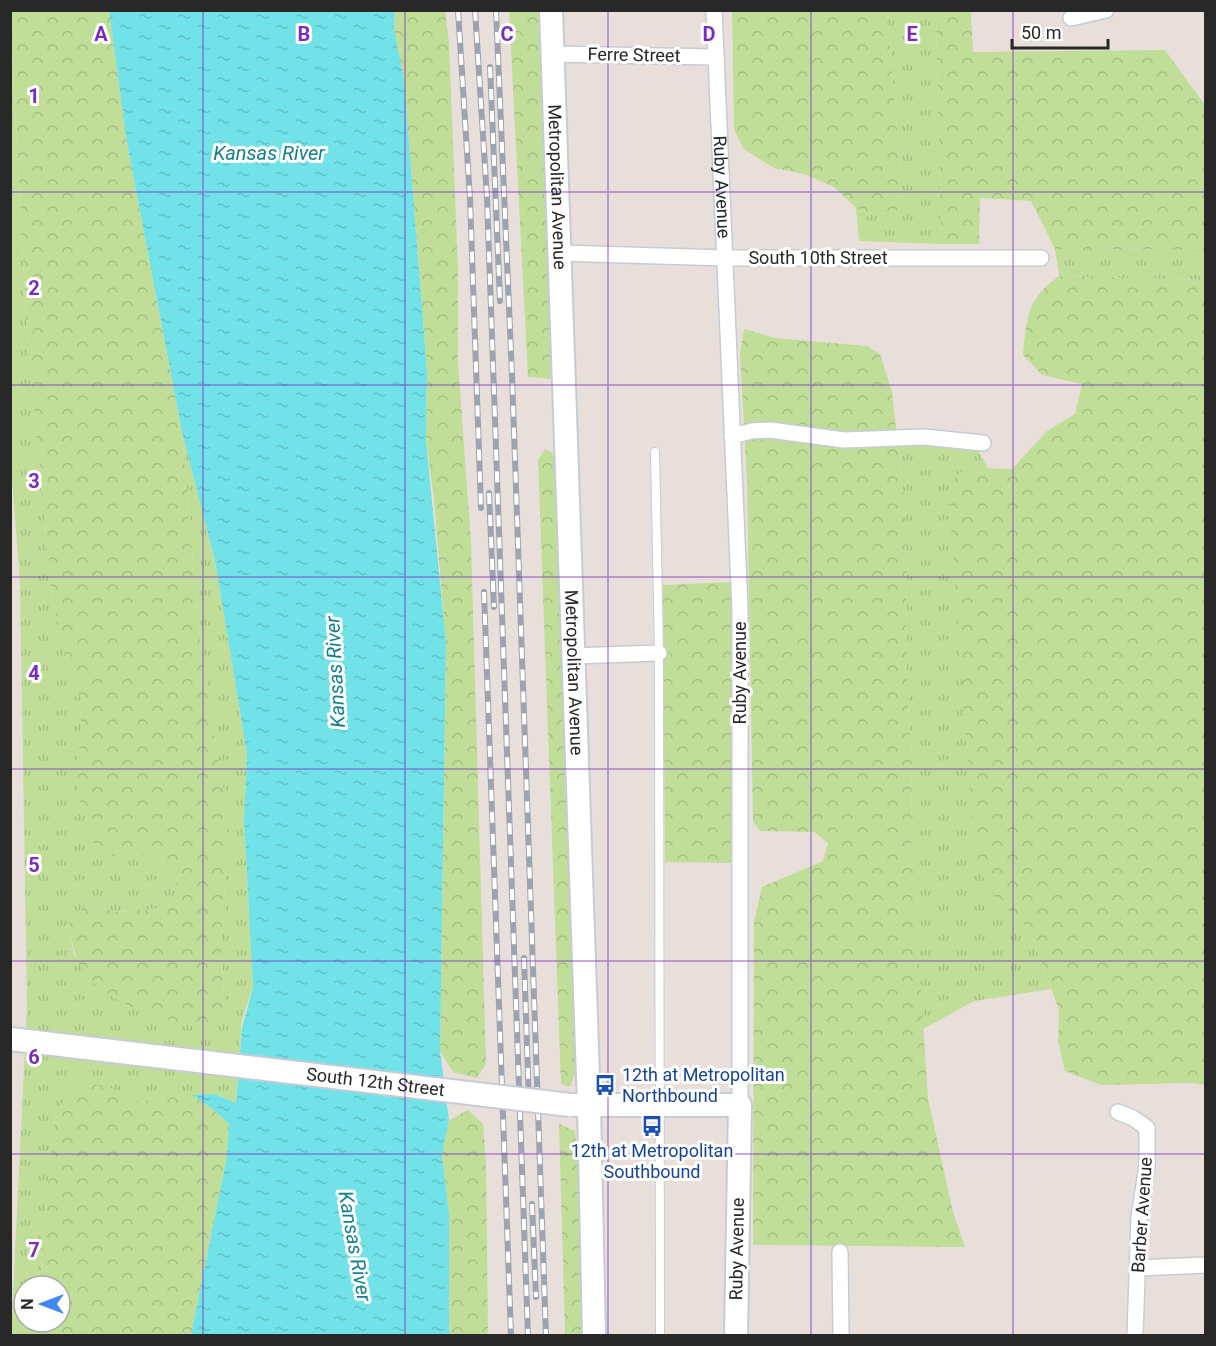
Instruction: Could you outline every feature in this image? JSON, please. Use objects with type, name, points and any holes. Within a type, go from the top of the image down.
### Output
[{"type":"main road","name":"Metropolitan Avenue","points":[[550,10],[573,656],[579,1106],[594,1335]]},
{"type":"main road","name":"South 12th Street","points":[[10,1039],[579,1106],[740,1105]]},
{"type":"main road","name":"Ruby Avenue","points":[[736,1335],[740,1105]]},
{"type":"street","name":"Ruby Avenue","points":[[714,10],[741,645],[740,1105]]},
{"type":"street","points":[[1071,18],[1106,10]]},
{"type":"street","name":"Ferre Street","points":[[551,54],[716,57]]},
{"type":"street","name":"South 10th Street","points":[[559,253],[726,258],[1041,258]]},
{"type":"street","points":[[732,436],[752,431],[770,430],[844,440],[924,437],[983,443]]},
{"type":"street","points":[[573,656],[659,652]]},
{"type":"street","name":"Barber Avenue","points":[[1118,1112],[1133,1118],[1147,1128],[1147,1166],[1138,1217],[1135,1335]]},
{"type":"street","points":[[840,1252],[841,1335]]},
{"type":"street","points":[[1137,1269],[1206,1265]]},
{"type":"lane","points":[[655,452],[659,652],[660,1335]]},
{"type":"green space","points":[[10,11],[109,11],[127,143],[182,432],[197,612],[211,721],[230,825],[221,938],[224,997],[221,1014],[211,1023],[184,1024],[167,1020],[131,1006],[101,990],[92,982],[78,962],[68,924],[86,905],[117,912],[164,908],[179,889],[166,869],[153,858],[136,854],[113,856],[94,843],[77,793],[82,702],[67,659],[52,598],[27,336]]},
{"type":"green space","points":[[395,11],[445,11],[449,42],[458,269],[458,362],[471,542],[486,1064],[477,1078],[453,1072],[440,1051],[446,646],[434,500],[426,441],[427,371],[404,80],[394,29]]},
{"type":"green space","points":[[509,11],[540,11],[554,379],[528,377]]},
{"type":"green space","points":[[732,11],[887,11],[901,188],[898,210],[872,215],[856,208],[834,187],[804,174],[774,168],[744,149],[734,129]]},
{"type":"green space","points":[[887,11],[936,11],[941,244],[859,241],[856,208],[872,215],[898,210],[901,188]]},
{"type":"green space","points":[[936,11],[971,11],[973,52],[1165,50],[1205,105],[1205,250],[1055,249],[1031,201],[980,198],[979,244],[941,244]]},
{"type":"green space","points":[[10,16],[27,336],[52,598],[67,659],[82,702],[78,793],[113,856],[137,854],[154,858],[167,869],[179,889],[164,908],[117,912],[86,905],[68,924],[74,956],[221,1014],[224,997],[221,938],[230,825],[211,721],[197,612],[182,432],[215,561],[247,754],[244,819],[253,987],[242,1020],[236,1104],[214,1094],[138,1102],[107,1086],[56,1112],[42,1236],[41,1274],[14,1274],[27,1005],[20,583],[10,452]]},
{"type":"green space","points":[[1055,249],[1205,250],[1205,280],[1059,276]]},
{"type":"green space","points":[[1059,276],[1205,280],[1205,1085],[1191,1083],[1101,1085],[1065,1071],[1058,1041],[1059,1010],[1029,929],[998,901],[975,864],[948,488],[960,472],[981,468],[1012,469],[1047,431],[1075,414],[1082,384],[1042,375],[1023,355],[1030,310],[1040,293]]},
{"type":"green space","points":[[744,329],[775,338],[867,346],[880,354],[892,392],[906,516],[907,690],[912,757],[911,840],[928,1098],[953,1212],[965,1247],[753,1245],[754,921],[762,887],[823,861],[828,843],[814,832],[760,831],[753,821],[747,481],[740,354]]},
{"type":"green space","points":[[919,442],[970,447],[978,451],[988,468],[981,468],[998,901],[1029,929],[1051,989],[974,1001],[923,1029],[911,840],[912,757],[907,690],[906,516],[898,445]]},
{"type":"green space","points":[[545,449],[555,454],[577,1069],[570,1087],[561,1084],[538,459]]},
{"type":"green space","points":[[733,582],[733,863],[665,862],[663,585]]},
{"type":"green space","points":[[75,1083],[107,1086],[138,1102],[192,1095],[213,1109],[229,1124],[227,1156],[191,1335],[42,1335],[72,1334],[72,1274],[41,1274],[42,1236],[56,1112]]},
{"type":"green space","points":[[468,1110],[483,1124],[486,1162],[488,1335],[449,1335],[449,1214],[442,1155],[449,1120]]},
{"type":"green space","points":[[559,1124],[575,1131],[580,1181],[585,1335],[565,1335]]},
{"type":"green space","points":[[12,1314],[12,1334],[42,1334],[42,1336],[11,1335]]},
{"type":"water","name":"Kansas River","points":[[109,11],[395,11],[394,29],[404,80],[427,371],[426,441],[446,643],[440,1051],[449,1120],[442,1155],[449,1214],[449,1335],[191,1335],[227,1156],[229,1124],[213,1109],[192,1095],[214,1094],[236,1103],[242,1028],[253,987],[244,819],[247,754],[215,561],[182,432],[127,143]]},
{"type":"railway","points":[[458,10],[470,199],[481,508]]},
{"type":"railway","points":[[475,10],[487,198],[528,1336]]},
{"type":"railway","points":[[496,10],[512,375],[546,1336]]},
{"type":"railway","points":[[490,67],[500,301]]},
{"type":"railway","points":[[489,493],[494,607]]},
{"type":"railway","points":[[484,592],[511,1336]]},
{"type":"railway","points":[[524,958],[529,1105]]},
{"type":"railway","points":[[532,1204],[536,1297]]},
{"type":"place","name":"12th at Metropolitan Northbound","points":[[605,1085]]},
{"type":"place","name":"12th at Metropolitan Southbound","points":[[652,1126]]}]
